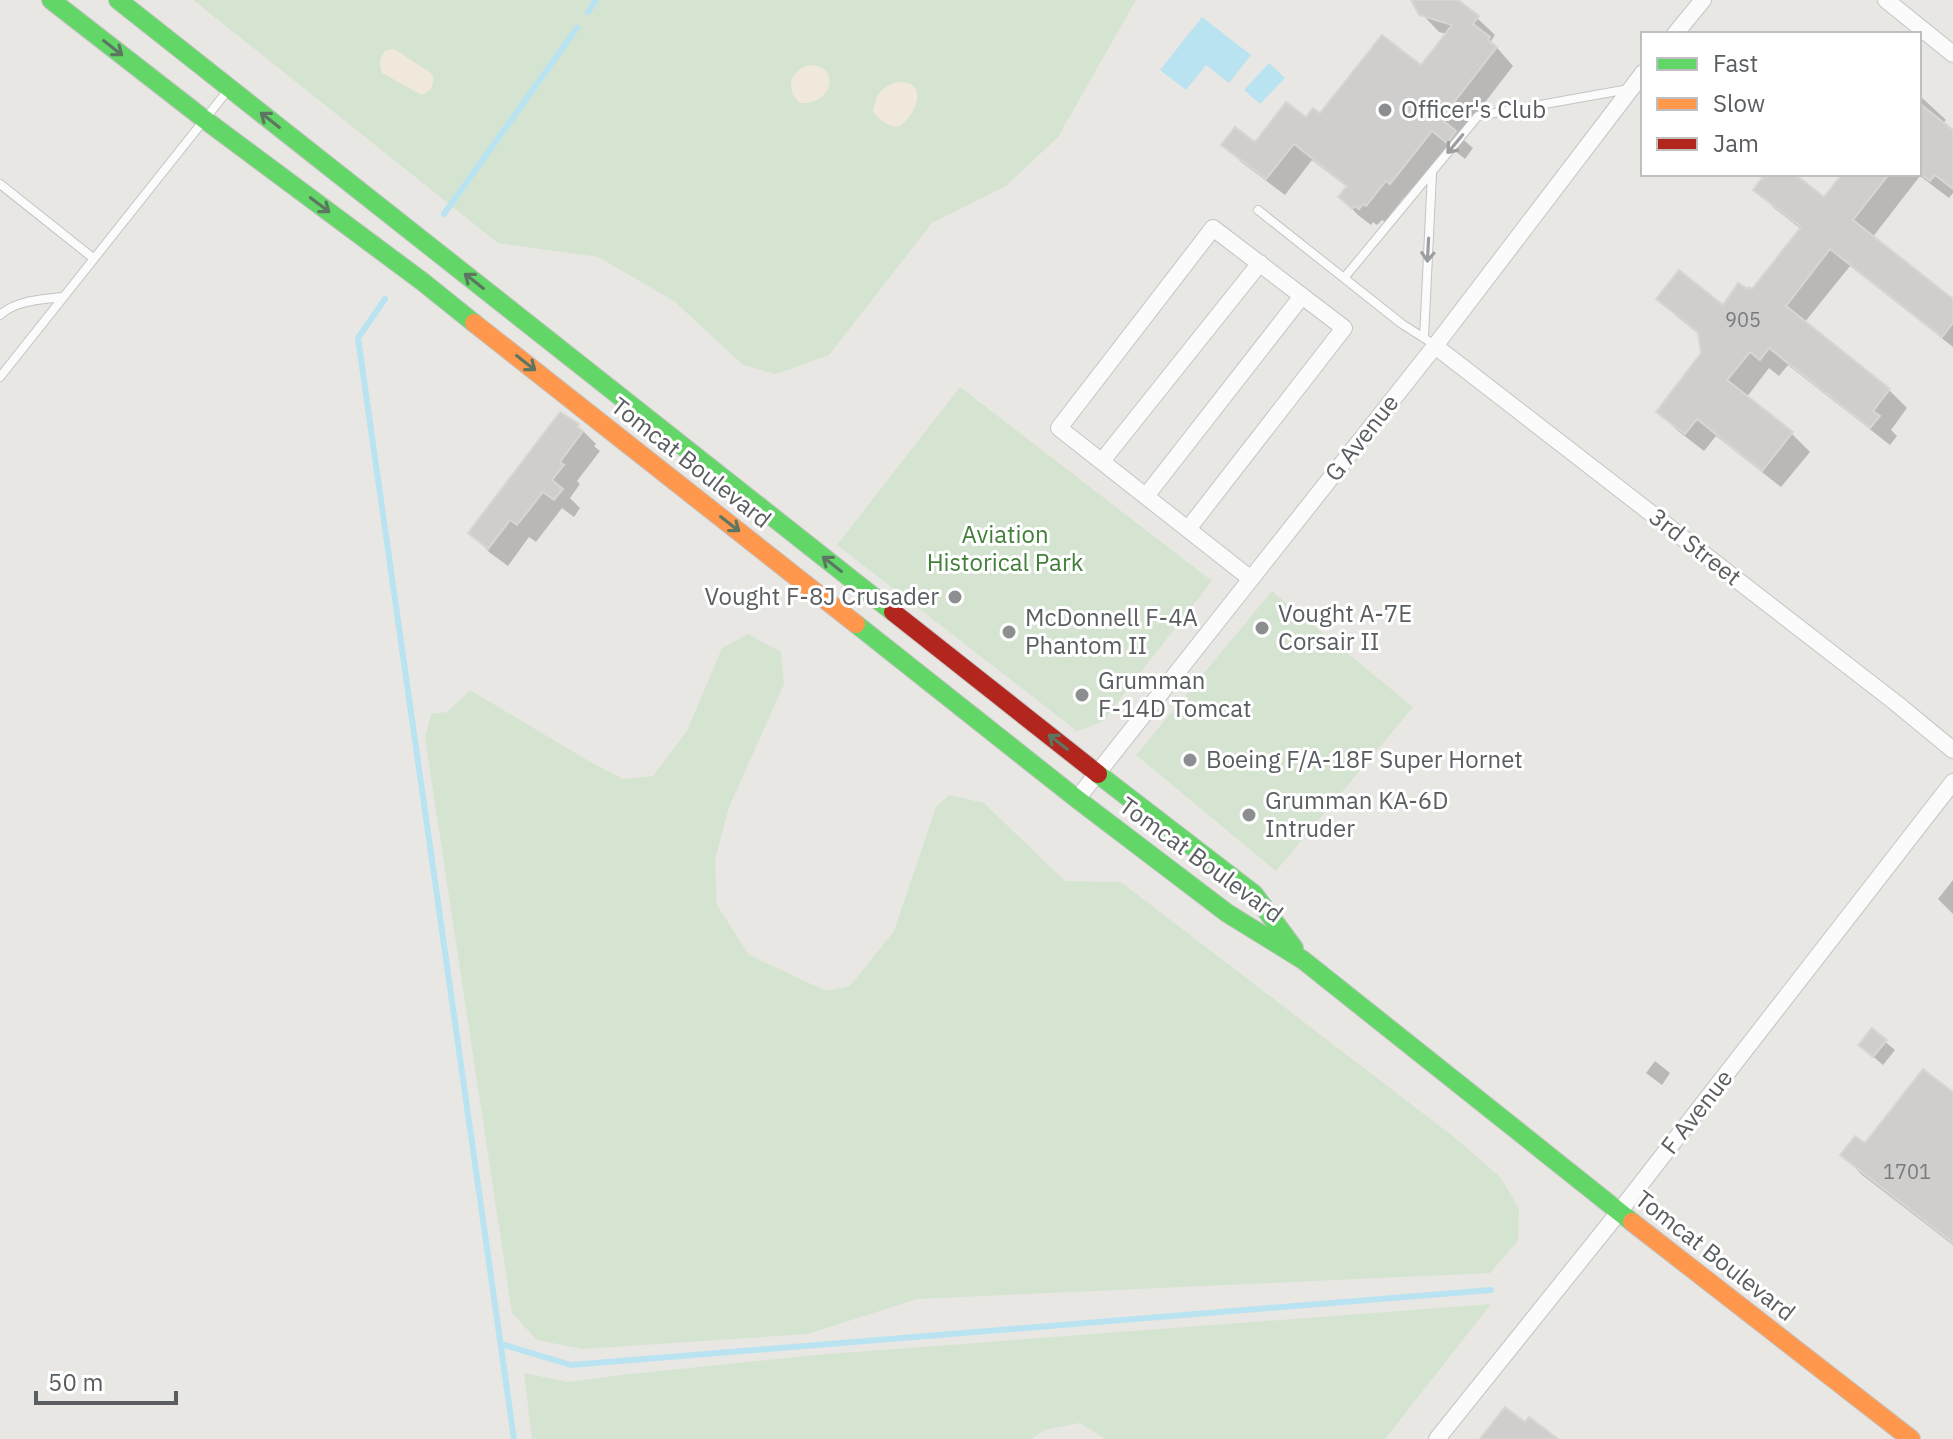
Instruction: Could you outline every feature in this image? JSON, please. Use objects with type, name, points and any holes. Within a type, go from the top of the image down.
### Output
[{"type":"main road","name":"Tomcat Boulevard","points":[[51,0],[204,119],[423,282],[1077,799],[1227,913],[1303,960],[1911,1439]]},
{"type":"main road","name":"Tomcat Boulevard","points":[[118,0],[1254,894],[1303,960]]},
{"type":"street","points":[[1677,32],[1703,0]]},
{"type":"street","points":[[1886,0],[1953,54]]},
{"type":"street","name":"G Avenue","points":[[1077,799],[1251,579],[1430,342],[1641,75]]},
{"type":"street","points":[[1188,529],[1344,328],[1213,228],[1059,428],[1251,579]]},
{"type":"street","points":[[1102,461],[1260,263]]},
{"type":"street","points":[[1146,496],[1302,296]]},
{"type":"street","name":"3rd Street","points":[[1430,342],[1953,750]]},
{"type":"street","name":"F Avenue","points":[[1437,1439],[1619,1212],[1953,782]]},
{"type":"lane","points":[[0,377],[229,88]]},
{"type":"lane","points":[[1344,278],[1478,116],[1630,88]]},
{"type":"lane","points":[[1430,342],[1432,172]]},
{"type":"lane","points":[[0,184],[93,258]]},
{"type":"lane","points":[[1258,210],[1402,324],[1430,342]]},
{"type":"lane","points":[[0,315],[25,302],[63,297]]},
{"type":"green space","points":[[193,0],[1136,0],[1058,137],[1006,186],[932,223],[829,355],[776,374],[743,365],[674,301],[598,257],[498,243]]},
{"type":"green space","name":"Aviation Historical Park","points":[[960,387],[1212,581],[1102,722],[1077,731],[837,545]]},
{"type":"green space","points":[[1272,591],[1413,707],[1276,871],[1136,755]]},
{"type":"green space","points":[[748,634],[781,652],[784,684],[729,807],[715,860],[717,905],[749,955],[826,991],[850,986],[894,931],[936,807],[949,795],[984,803],[1065,881],[1121,882],[1454,1137],[1500,1177],[1519,1208],[1518,1241],[1490,1273],[917,1299],[808,1334],[582,1349],[537,1340],[512,1313],[425,738],[431,714],[447,712],[470,690],[623,779],[653,776],[687,731],[722,648]]},
{"type":"green space","points":[[1491,1304],[1385,1439],[1105,1439],[1080,1423],[1044,1430],[1032,1439],[532,1439],[524,1373],[568,1382],[815,1355]]},
{"type":"sand","points":[[394,49],[431,73],[434,79],[431,89],[420,94],[382,73],[382,54]]},
{"type":"sand","points":[[810,65],[827,72],[829,86],[819,99],[800,103],[792,92],[792,81],[797,71]]},
{"type":"sand","points":[[897,82],[913,86],[917,93],[910,115],[898,127],[884,122],[873,111],[880,92]]},
{"type":"water","points":[[1202,17],[1251,55],[1229,83],[1206,65],[1186,90],[1160,70]]},
{"type":"water","points":[[1269,63],[1285,78],[1260,104],[1244,90]]},
{"type":"building","name":"Officer's Club","points":[[1411,0],[1458,0],[1479,16],[1473,24],[1497,47],[1441,119],[1456,131],[1447,143],[1432,131],[1390,184],[1386,181],[1366,206],[1363,204],[1359,209],[1355,206],[1352,209],[1338,197],[1347,186],[1294,144],[1266,179],[1221,145],[1235,127],[1255,142],[1286,102],[1306,117],[1313,108],[1320,113],[1382,35],[1421,65],[1452,25],[1419,15]]},
{"type":"building","points":[[1921,105],[1953,130],[1953,189],[1935,175],[1930,181],[1921,174]]},
{"type":"building","points":[[1764,176],[1798,176],[1824,197],[1840,176],[1887,176],[1853,220],[1953,299],[1953,323],[1942,337],[1830,249],[1786,306],[1890,389],[1873,411],[1880,416],[1870,428],[1769,348],[1760,360],[1750,352],[1727,380],[1793,432],[1762,471],[1697,419],[1685,434],[1656,412],[1701,353],[1698,332],[1656,299],[1679,270],[1723,305],[1738,283],[1752,289],[1801,227],[1753,190]]},
{"type":"building","points":[[560,412],[579,424],[577,427],[583,431],[560,462],[564,465],[552,480],[563,489],[554,500],[543,492],[517,525],[510,520],[488,549],[468,533]]},
{"type":"building","points":[[1872,1028],[1887,1040],[1873,1057],[1858,1045]]},
{"type":"building","points":[[1923,1069],[1953,1092],[1953,1243],[1840,1155],[1855,1136],[1865,1143]]},
{"type":"building","points":[[1505,1407],[1525,1422],[1529,1417],[1558,1439],[1480,1439]]},
{"type":"waterway","points":[[588,12],[596,0]]},
{"type":"waterway","points":[[444,214],[577,28]]},
{"type":"waterway","points":[[385,299],[358,338],[514,1439]]},
{"type":"waterway","points":[[501,1344],[571,1365],[1491,1290]]},
{"type":"traffic: fast","points":[[51,0],[474,323]]},
{"type":"traffic: fast","points":[[118,0],[893,612]]},
{"type":"traffic: fast","points":[[856,624],[1227,913],[1303,960],[1632,1222]]},
{"type":"traffic: fast","points":[[1098,774],[1254,894],[1294,948]]},
{"type":"traffic: slow","points":[[474,323],[856,624]]},
{"type":"traffic: slow","points":[[1632,1222],[1911,1439]]},
{"type":"traffic: jam","points":[[893,612],[1098,774]]},
{"type":"place","name":"Officer's Club","points":[[1385,110]]},
{"type":"place","name":"Vought F-8J Crusader","points":[[955,597]]},
{"type":"place","name":"Vought A-7E Corsair II","points":[[1262,628]]},
{"type":"place","name":"McDonnell F-4A Phantom II","points":[[1009,632]]},
{"type":"place","name":"Grumman F-14D Tomcat","points":[[1082,695]]},
{"type":"place","name":"Boeing F/A-18F Super Hornet","points":[[1190,760]]},
{"type":"place","name":"Grumman KA-6D Intruder","points":[[1249,815]]}]
